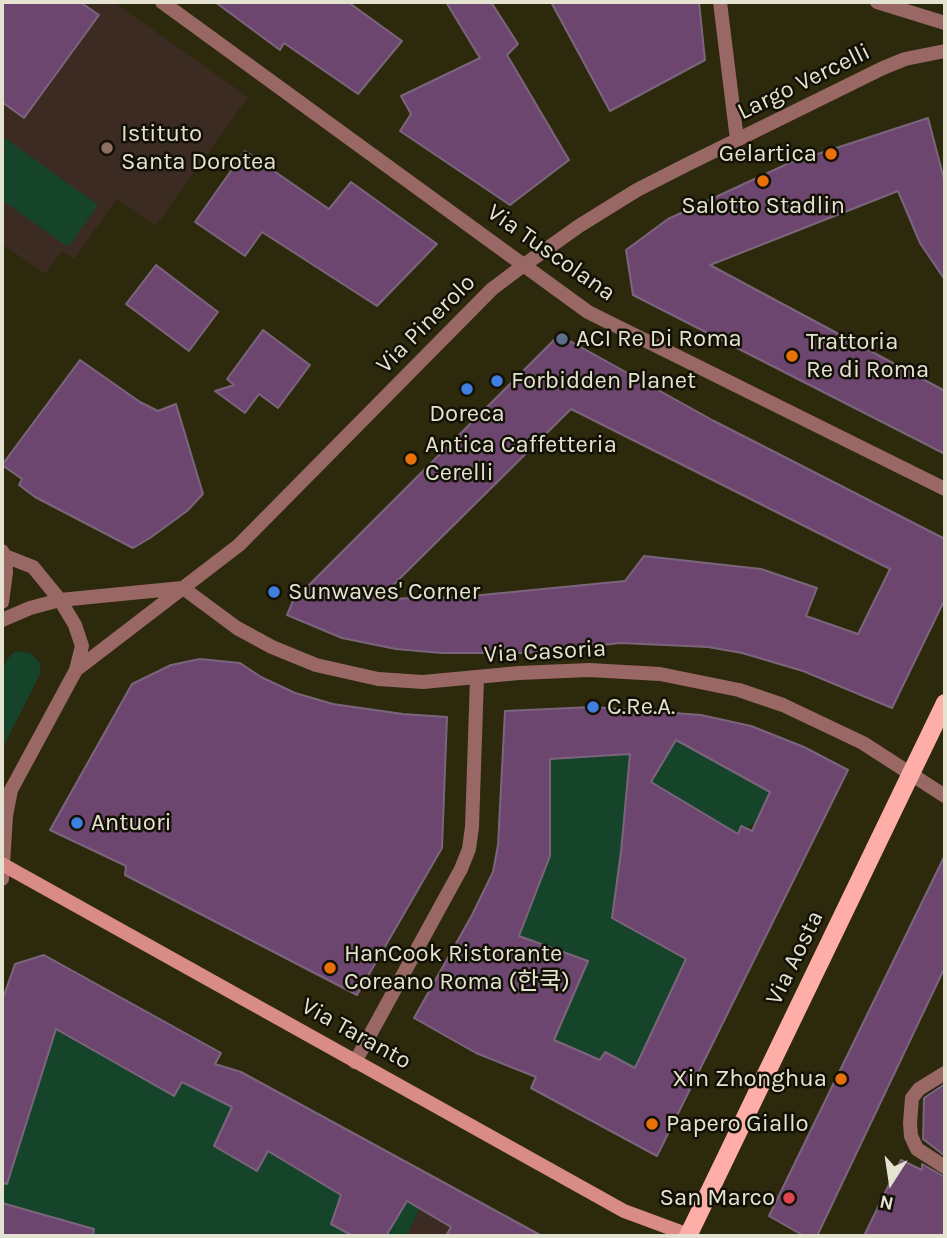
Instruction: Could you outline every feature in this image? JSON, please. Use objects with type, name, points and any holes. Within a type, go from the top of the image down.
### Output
[{"type":"main road","name":"Via Aosta","points":[[689,1236],[945,703]]},
{"type":"main road","name":"Via Taranto","points":[[2,870],[624,1211],[662,1223],[689,1236]]},
{"type":"street","name":"Via Tuscolana","points":[[162,2],[588,312],[945,489]]},
{"type":"street","name":"Largo Vercelli","points":[[720,2],[737,140],[883,68],[905,59],[945,51]]},
{"type":"street","points":[[877,2],[945,23]]},
{"type":"street","name":"Via Pinerolo","points":[[76,670],[239,545],[492,289],[579,226],[637,191],[737,140]]},
{"type":"street","points":[[2,602],[4,554],[28,564],[60,600],[80,640],[81,652],[76,670],[11,790],[4,833],[2,870]]},
{"type":"street","points":[[2,620],[30,608],[60,600],[183,587]]},
{"type":"street","name":"Via Casoria","points":[[183,587],[237,628],[272,647],[316,664],[364,676],[424,682],[589,670],[660,674],[714,683],[764,698],[863,743],[912,772],[945,796]]},
{"type":"street","points":[[355,1062],[461,869],[469,849],[477,678]]},
{"type":"street","points":[[945,1073],[919,1089],[912,1098],[910,1123],[911,1136],[917,1149],[945,1167]]},
{"type":"shaded area","name":"Istituto Santa Dorotea","points":[[2,2],[114,2],[248,97],[156,226],[117,199],[74,259],[62,251],[45,274],[2,244]]},
{"type":"shaded area","points":[[436,1178],[537,1234],[536,1236],[406,1236]]},
{"type":"green space","points":[[2,136],[98,205],[68,247],[2,200]]},
{"type":"green space","points":[[16,651],[30,653],[40,663],[40,674],[2,749],[2,670],[7,659]]},
{"type":"green space","points":[[676,740],[757,786],[772,787],[755,823],[738,834],[629,769],[612,918],[686,959],[632,1075],[626,1063],[605,1052],[600,1060],[554,1040],[588,961],[519,936],[549,856],[550,759],[629,752],[659,769]]},
{"type":"green space","points":[[56,1029],[174,1096],[182,1082],[232,1107],[257,1171],[268,1151],[341,1195],[331,1223],[353,1236],[87,1236],[82,1226],[2,1203],[2,1160],[13,1163]]},
{"type":"green space","points":[[407,1201],[420,1209],[406,1236],[386,1236]]},
{"type":"building","points":[[2,2],[80,2],[99,15],[24,118],[2,102]]},
{"type":"building","points":[[215,2],[348,2],[402,41],[358,94],[284,43],[280,50]]},
{"type":"building","points":[[446,2],[491,2],[518,44],[507,55],[569,160],[510,205],[400,131],[411,114],[401,96],[480,58]]},
{"type":"building","points":[[551,2],[699,2],[705,60],[610,111]]},
{"type":"building","points":[[928,118],[945,183],[945,280],[920,243],[898,191],[710,265],[945,391],[945,454],[633,295],[626,250],[668,219],[787,164]]},
{"type":"building","points":[[245,151],[329,209],[351,182],[437,244],[377,306],[262,232],[245,256],[195,222]]},
{"type":"building","points":[[156,265],[218,312],[189,351],[126,304]]},
{"type":"building","points":[[263,330],[310,365],[278,408],[259,394],[245,413],[215,391],[234,385],[227,379]]},
{"type":"building","points":[[559,335],[714,421],[945,539],[945,599],[892,708],[803,671],[742,653],[708,647],[621,643],[526,653],[442,653],[396,649],[342,638],[287,615],[293,601]],"holes":[[[571,409],[890,569],[858,634],[806,616],[817,588],[761,569],[644,556],[625,581],[461,597],[379,599]]]},
{"type":"building","points":[[80,360],[140,402],[158,411],[176,404],[203,494],[187,511],[133,548],[35,497],[19,485],[22,479],[2,465]]},
{"type":"building","points":[[200,659],[240,663],[261,677],[295,693],[333,704],[447,717],[442,848],[357,995],[125,875],[126,866],[50,830],[132,684],[171,665]]},
{"type":"building","points":[[593,707],[701,715],[751,726],[804,747],[848,770],[657,1156],[531,1088],[536,1077],[476,1053],[414,1018],[493,872],[498,845],[505,711]],"holes":[[[676,740],[770,792],[752,831],[741,826],[738,834],[651,782]],[[630,754],[612,918],[686,959],[635,1068],[605,1052],[600,1060],[554,1040],[588,961],[519,936],[550,856],[550,759]]]},
{"type":"building","points":[[945,855],[945,967],[817,1236],[804,1236],[769,1216]]},
{"type":"building","points":[[44,955],[221,1053],[215,1064],[241,1072],[542,1236],[446,1236],[451,1227],[407,1201],[386,1236],[353,1236],[331,1224],[341,1195],[268,1151],[257,1171],[214,1146],[232,1107],[182,1082],[174,1096],[56,1029],[7,1184],[2,1183],[2,1001],[15,964]]},
{"type":"building","points":[[945,1084],[945,1156],[923,1139],[924,1098]]},
{"type":"building","points":[[901,1160],[922,1170],[922,1164],[945,1177],[945,1236],[864,1236]]},
{"type":"building","points":[[2,1203],[94,1229],[93,1236],[2,1236]]},
{"type":"place","name":"Istituto Santa Dorotea","points":[[107,148]]},
{"type":"place","name":"Gelartica","points":[[831,154]]},
{"type":"place","name":"Salotto Stadlin","points":[[763,181]]},
{"type":"place","name":"ACI Re Di Roma","points":[[562,339]]},
{"type":"place","name":"Trattoria Re di Roma","points":[[792,356]]},
{"type":"place","name":"Forbidden Planet","points":[[497,381]]},
{"type":"place","name":"Doreca","points":[[467,389]]},
{"type":"place","name":"Antica Caffetteria Cerelli","points":[[411,459]]},
{"type":"place","name":"Sunwaves' Corner","points":[[274,592]]},
{"type":"place","name":"C.Re.A.","points":[[593,707]]},
{"type":"place","name":"Antuori","points":[[77,823]]},
{"type":"place","name":"HanCook Ristorante Coreano Roma (한쿡)","points":[[330,968]]},
{"type":"place","name":"Xin Zhonghua","points":[[841,1079]]},
{"type":"place","name":"Papero Giallo","points":[[652,1124]]},
{"type":"place","name":"San Marco","points":[[789,1198]]}]
